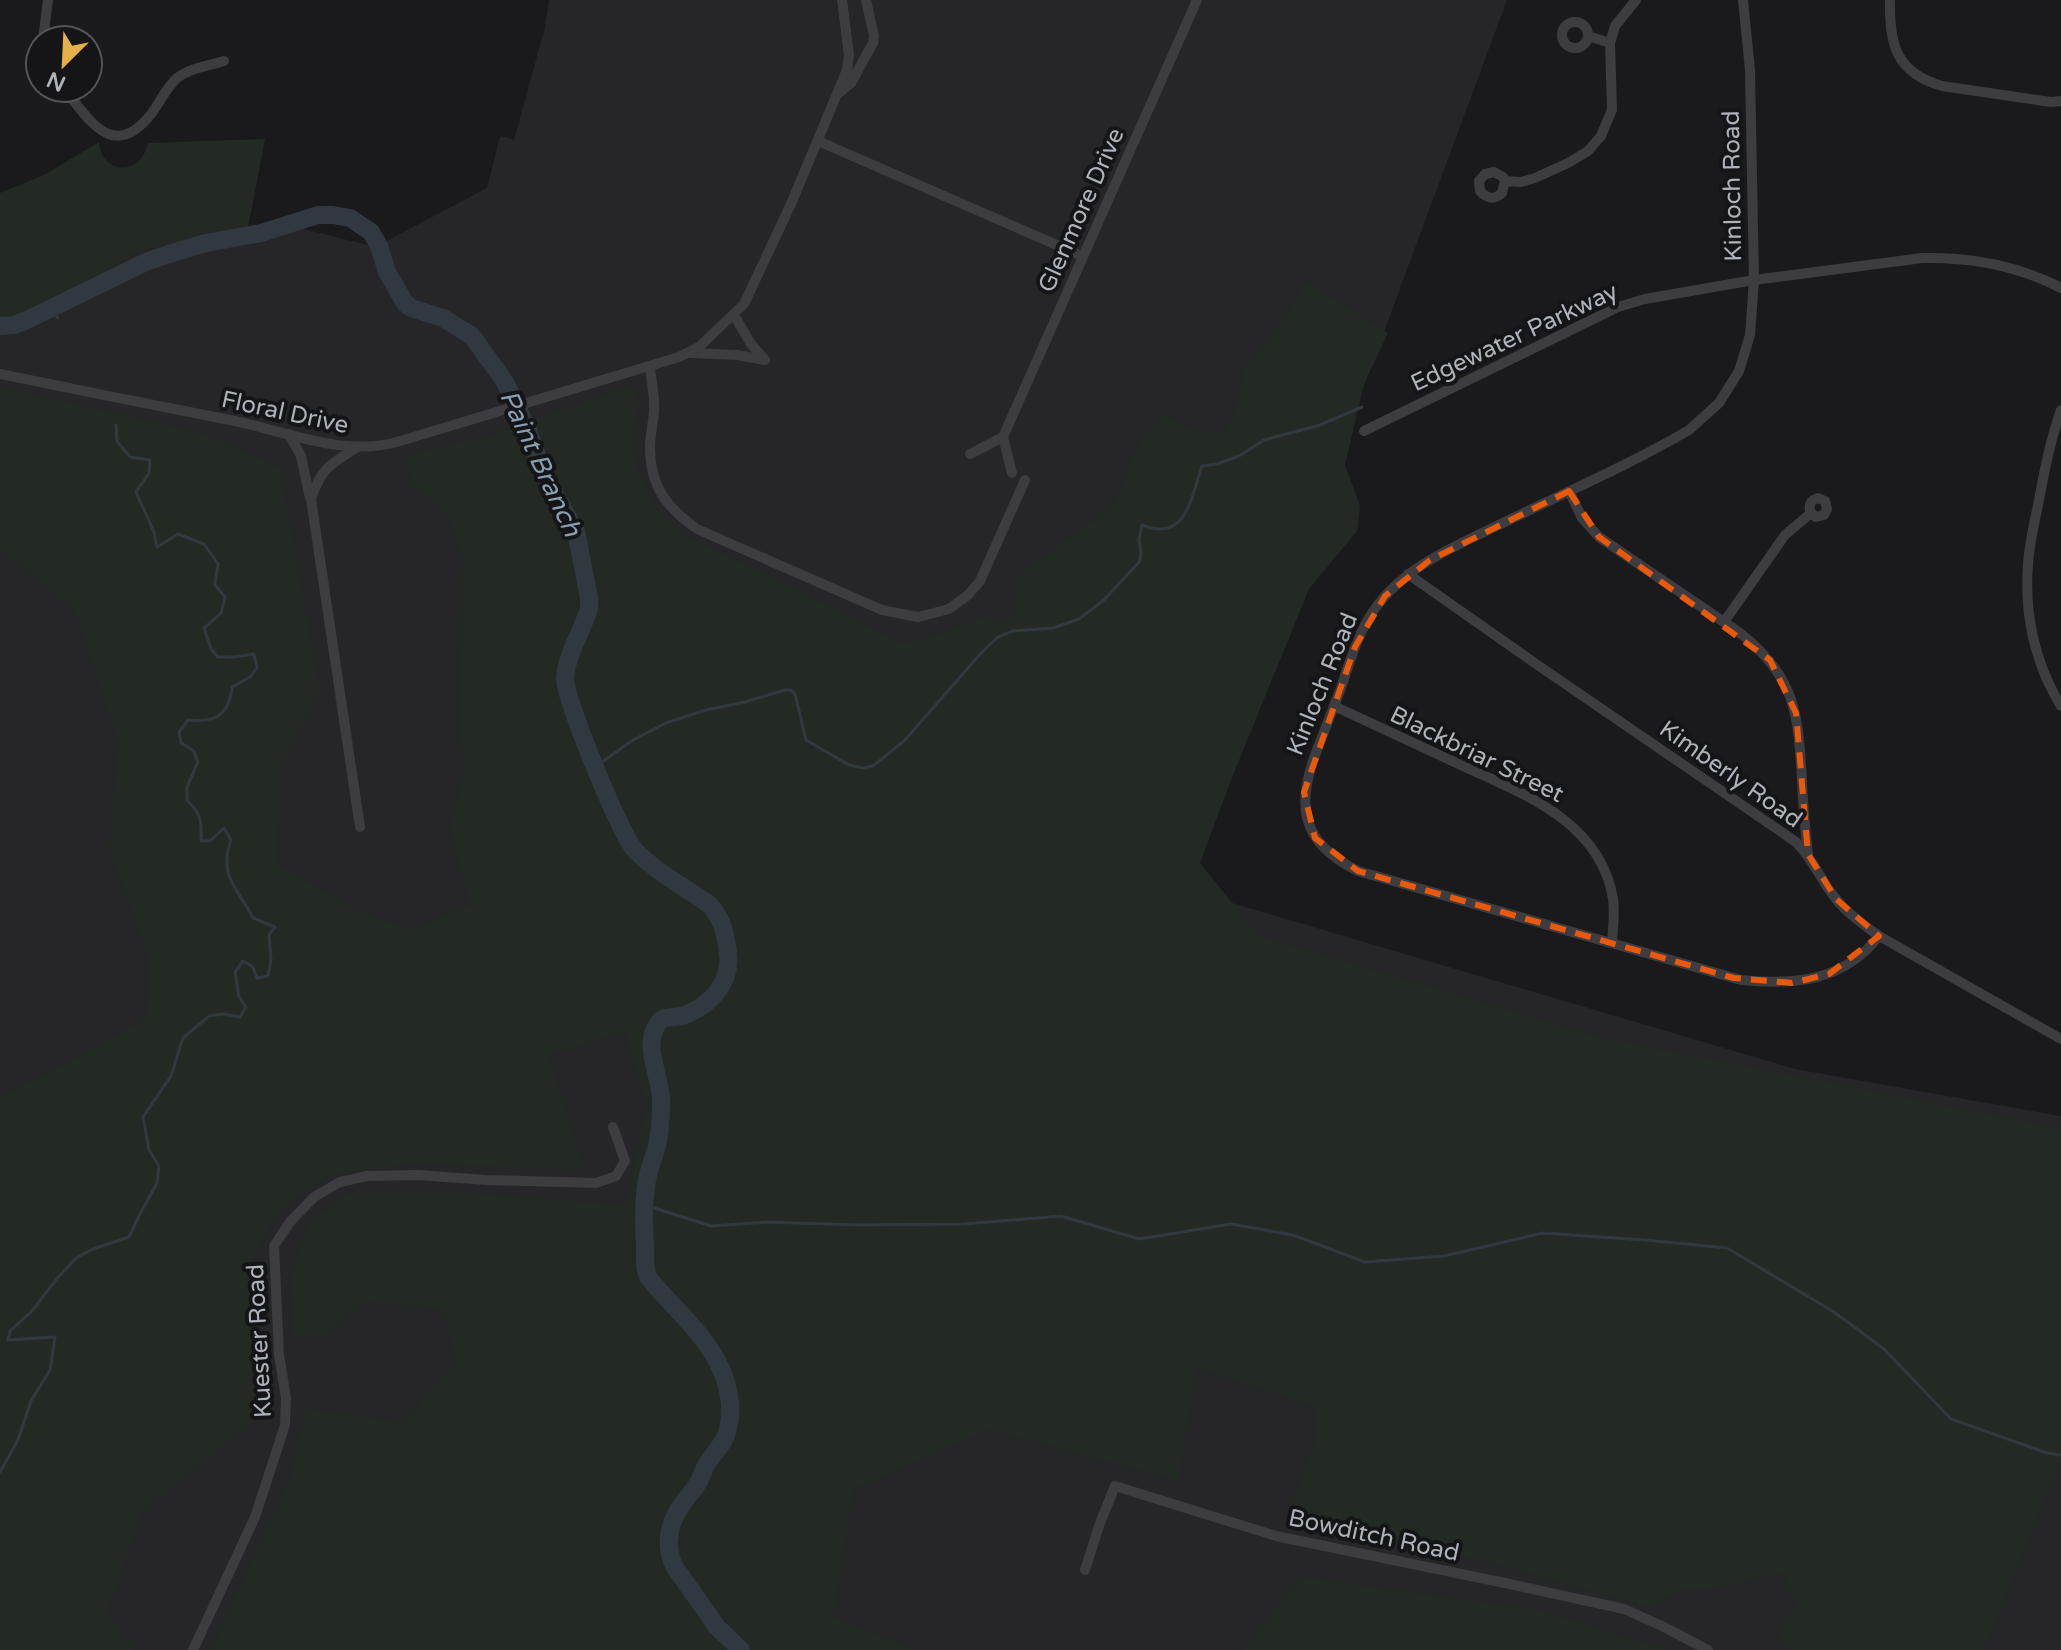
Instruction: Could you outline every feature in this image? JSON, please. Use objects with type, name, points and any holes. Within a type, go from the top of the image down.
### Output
[{"type":"street","points":[[45,24],[48,0]]},
{"type":"street","name":"Floral Drive","points":[[0,374],[356,448],[387,445],[688,353],[699,347],[744,304],[818,141],[847,70],[849,55],[842,0]]},
{"type":"street","name":"Floral Drive","points":[[838,94],[860,70],[873,43],[866,0]]},
{"type":"street","name":"Glenmore Drive","points":[[1003,437],[1197,0]]},
{"type":"street","points":[[1505,181],[1521,182],[1568,163],[1588,151],[1601,136],[1612,110],[1610,43],[1615,26],[1636,0]]},
{"type":"street","name":"Kinloch Road","points":[[1743,0],[1750,70],[1754,280],[1750,335],[1739,371],[1719,403],[1689,430],[1450,549],[1408,574],[1385,596],[1368,619],[1355,647],[1310,768],[1304,792],[1305,811],[1315,838],[1326,851],[1339,862],[1358,871],[1741,980],[1792,983],[1829,974],[1861,956],[1879,936]]},
{"type":"street","points":[[1890,0],[1889,29],[1899,57],[1909,71],[1924,81],[2051,102],[2061,101]]},
{"type":"street","points":[[1588,36],[1610,43]]},
{"type":"street","points":[[76,104],[94,125],[114,137],[135,130],[178,78],[193,69],[224,61]]},
{"type":"street","points":[[818,141],[1082,256]]},
{"type":"street","name":"Edgewater Parkway","points":[[1364,431],[1618,307],[1645,299],[1754,280],[1948,257],[2026,271],[2061,288]]},
{"type":"street","points":[[688,353],[737,355],[765,360],[751,344],[734,315]]},
{"type":"street","points":[[650,367],[655,404],[650,446],[652,472],[658,491],[672,509],[697,529],[882,610],[918,617],[949,609],[968,595],[980,581],[1025,480]]},
{"type":"street","points":[[2061,410],[2029,549],[2027,581],[2027,610],[2036,646],[2046,679],[2061,706]]},
{"type":"street","points":[[289,434],[301,456],[311,499],[360,827]]},
{"type":"street","points":[[970,454],[1003,437],[1012,473]]},
{"type":"street","points":[[311,499],[324,470],[356,448]]},
{"type":"street","points":[[1569,491],[1582,518],[1599,537],[1756,645],[1770,660],[1790,695],[1796,713],[1808,854]]},
{"type":"street","points":[[1724,622],[1785,535],[1811,513]]},
{"type":"street","name":"Kimberly Road","points":[[1408,574],[1796,842],[1808,854],[1836,899],[1879,936],[2061,1039]]},
{"type":"street","name":"Blackbriar Street","points":[[1334,706],[1527,796],[1559,815],[1588,843],[1606,873],[1613,900],[1612,942]]},
{"type":"street","name":"Kuester Road","points":[[193,1650],[255,1517],[285,1425],[286,1398],[279,1355],[274,1246],[290,1222],[314,1197],[340,1182],[367,1176],[418,1175],[596,1183],[616,1176],[625,1161],[613,1127]]},
{"type":"street","name":"Bowditch Road","points":[[1085,1570],[1115,1486],[1276,1536],[1624,1609],[1708,1650]]},
{"type":"highlighted area","points":[[1569,491],[1599,537],[1770,660],[1796,713],[1808,854],[1836,899],[1879,936],[1829,974],[1792,983],[1734,978],[1358,871],[1315,838],[1304,792],[1355,647],[1385,596],[1430,560]]},
{"type":"shaded area","points":[[549,0],[1507,0],[1178,887],[1795,1069],[2061,1116],[2061,1650],[0,1650],[0,318],[23,326],[75,306],[131,252],[292,226],[375,247],[487,188],[500,136],[514,140],[545,27]]},
{"type":"shaded area","points":[[265,139],[247,233],[131,252],[75,306],[23,326],[0,318],[0,193],[44,175],[99,142],[107,161],[122,168],[138,162],[148,143]]},
{"type":"shaded area","points":[[1305,281],[1388,333],[1364,384],[1345,465],[1360,506],[1357,531],[1309,589],[1200,863],[1259,936],[1598,1037],[2061,1129],[2061,1459],[1983,1650],[1792,1650],[1779,1640],[1785,1622],[1797,1606],[1782,1572],[1715,1589],[1679,1590],[1652,1608],[1489,1562],[1287,1518],[1315,1440],[1315,1406],[1196,1368],[1179,1481],[990,1429],[854,1489],[833,1617],[915,1650],[211,1650],[289,1481],[306,1409],[403,1423],[455,1363],[444,1309],[365,1301],[325,1337],[293,1337],[290,1277],[309,1222],[349,1193],[446,1191],[627,1205],[646,1105],[625,1031],[549,1055],[585,1170],[411,1163],[330,1175],[279,1211],[253,1259],[267,1410],[142,1512],[107,1614],[134,1650],[0,1650],[0,1097],[146,1018],[149,960],[109,848],[118,741],[75,611],[0,548],[0,387],[204,434],[280,468],[320,690],[280,769],[277,864],[359,912],[412,930],[470,905],[449,828],[464,772],[460,733],[462,552],[444,509],[414,487],[404,456],[486,437],[630,386],[639,400],[633,434],[637,468],[656,509],[687,537],[904,644],[947,632],[986,616],[1002,624],[1015,607],[1018,576],[1113,507],[1139,443],[1163,415],[1191,430],[1226,433],[1240,394],[1243,367],[1277,332]]},
{"type":"shaded area","points":[[1302,1577],[1538,1610],[1669,1650],[1242,1650]]},
{"type":"waterway","name":"Paint Branch","points":[[0,326],[27,320],[146,262],[169,254],[206,243],[261,233],[318,215],[333,215],[350,218],[371,232],[387,272],[405,303],[411,308],[443,318],[472,336],[505,382],[528,430],[543,474],[576,531],[589,609],[565,678],[594,766],[635,850],[709,905],[721,922],[727,943],[726,974],[717,992],[692,1012],[661,1020],[654,1031],[652,1052],[661,1094],[661,1115],[657,1146],[647,1182],[644,1225],[648,1277],[714,1356],[726,1383],[730,1406],[725,1438],[674,1518],[669,1549],[674,1566],[717,1627],[741,1650]]},
{"type":"waterway","points":[[51,309],[58,318]]},
{"type":"waterway","points":[[595,767],[633,740],[666,723],[785,690],[795,694],[806,740],[849,765],[863,768],[873,766],[904,741],[998,637],[1013,631],[1053,628],[1079,619],[1104,600],[1140,561],[1142,525],[1169,528],[1185,514],[1202,466],[1239,456],[1264,440],[1320,425],[1362,407]]},
{"type":"waterway","points":[[0,1472],[18,1440],[31,1401],[50,1370],[55,1337],[8,1340],[10,1331],[32,1311],[76,1258],[129,1237],[157,1183],[159,1166],[149,1150],[143,1117],[171,1076],[183,1038],[209,1016],[224,1014],[240,1017],[246,1007],[239,997],[235,972],[243,961],[253,967],[257,978],[268,976],[271,960],[269,935],[275,927],[253,918],[232,882],[227,864],[231,840],[224,828],[210,841],[201,841],[200,818],[187,800],[187,787],[198,762],[194,751],[181,743],[179,732],[188,720],[206,720],[224,711],[232,687],[250,677],[257,668],[254,654],[218,657],[211,649],[204,628],[221,613],[225,597],[215,585],[218,564],[204,544],[178,534],[157,547],[154,532],[136,492],[149,473],[150,460],[130,457],[117,441],[116,425]]},
{"type":"waterway","points":[[645,1205],[711,1226],[766,1222],[964,1224],[1061,1216],[1139,1239],[1231,1224],[1293,1235],[1365,1262],[1444,1256],[1543,1233],[1727,1248],[1834,1312],[1884,1349],[1951,1419],[2047,1453],[2061,1455]]}]
